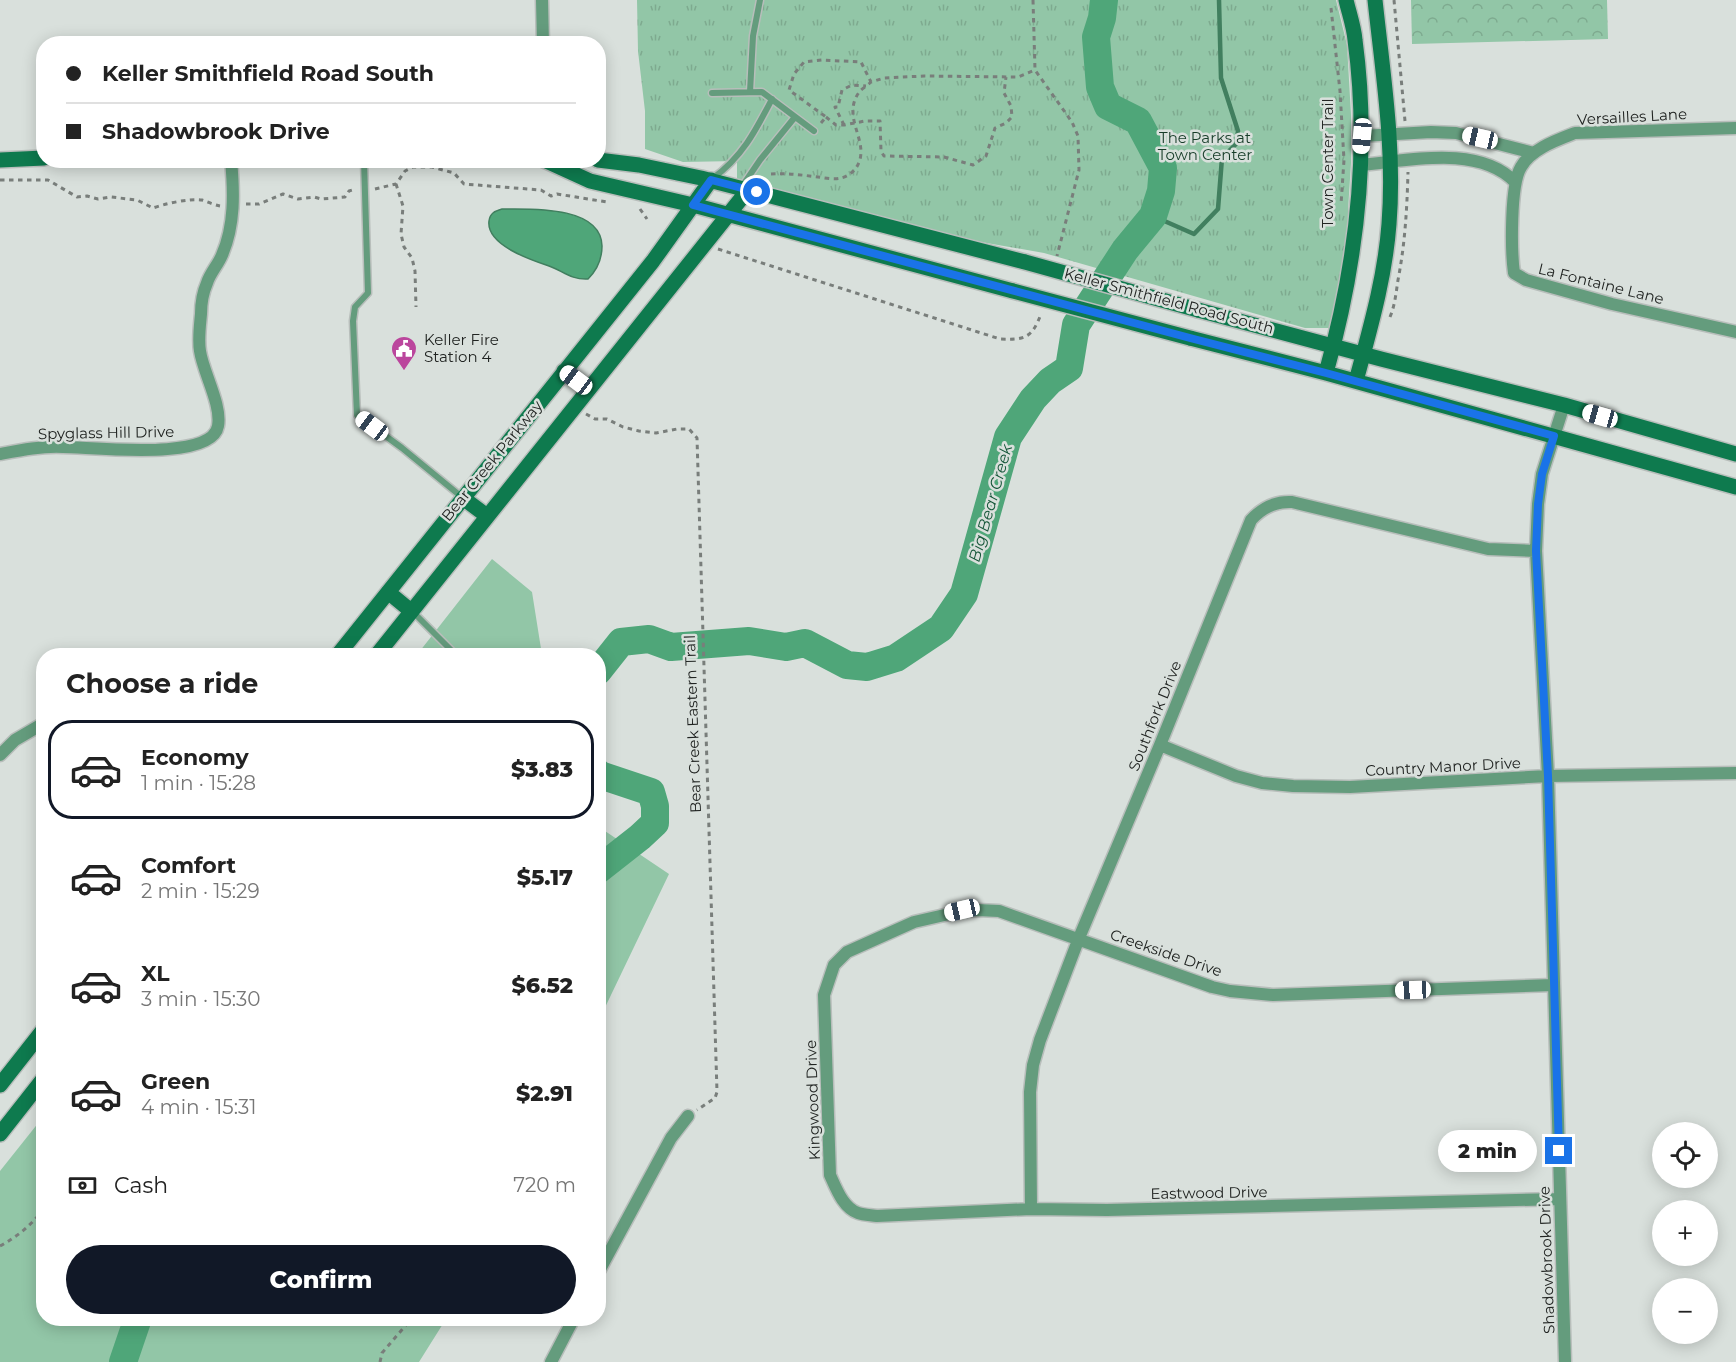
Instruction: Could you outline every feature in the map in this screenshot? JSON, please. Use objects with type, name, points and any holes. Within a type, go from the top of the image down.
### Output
[{"type":"main road","points":[[1326,373],[1340,322],[1356,227],[1362,136],[1355,39],[1346,0]]},
{"type":"main road","points":[[1356,381],[1381,286],[1389,224],[1390,134],[1375,0]]},
{"type":"main road","points":[[0,160],[36,158]]},
{"type":"main road","name":"Keller Smithfield Road South","points":[[606,161],[639,165],[711,180],[1363,354],[1564,405],[1736,454]]},
{"type":"main road","name":"Keller Smithfield Road South","points":[[562,168],[590,181],[693,205],[1356,381],[1736,487]]},
{"type":"main road","name":"Bear Creek Parkway","points":[[343,648],[653,261],[711,180]]},
{"type":"main road","name":"Bear Creek Parkway","points":[[382,648],[729,215],[745,189]]},
{"type":"main road","points":[[564,371],[588,389]]},
{"type":"main road","points":[[463,498],[487,516]]},
{"type":"main road","points":[[388,592],[411,611]]},
{"type":"main road","points":[[0,1084],[36,1039]]},
{"type":"main road","points":[[0,1134],[36,1088]]},
{"type":"street","points":[[542,0],[543,36]]},
{"type":"street","name":"Versailles Lane","points":[[1534,153],[1556,140],[1575,133],[1736,128]]},
{"type":"street","points":[[1362,136],[1456,133],[1534,153]]},
{"type":"street","name":"La Fontaine Lane","points":[[1534,153],[1521,166],[1515,182],[1511,252],[1514,273],[1526,280],[1612,304],[1736,332]]},
{"type":"street","points":[[1360,165],[1441,158],[1469,159],[1492,165],[1515,182]]},
{"type":"street","name":"Spyglass Hill Drive","points":[[0,454],[35,448],[62,447],[157,450],[198,445],[210,439],[218,427],[214,397],[200,350],[201,312],[206,283],[222,255],[232,220],[234,187],[232,168]]},
{"type":"street","name":"Shadowbrook Drive","points":[[1564,405],[1542,474],[1536,551],[1548,776],[1565,1362]]},
{"type":"street","name":"Southfork Drive","points":[[1031,1209],[1030,1092],[1033,1065],[1040,1040],[1079,938],[1251,520],[1260,510],[1283,502],[1292,502],[1488,549],[1536,551]]},
{"type":"street","points":[[0,755],[15,740],[36,728]]},
{"type":"street","name":"Country Manor Drive","points":[[1160,745],[1236,776],[1262,783],[1293,786],[1350,787],[1548,776],[1736,773]]},
{"type":"street","name":"Creekside Drive","points":[[830,975],[834,965],[846,952],[868,941],[914,922],[962,910],[999,911],[1212,987],[1230,991],[1273,995],[1553,985]]},
{"type":"street","name":"Kingwood Drive","points":[[830,975],[824,995],[830,1175],[842,1199],[859,1214]]},
{"type":"street","points":[[606,1258],[671,1137],[688,1116]]},
{"type":"street","name":"Eastwood Drive","points":[[859,1214],[877,1216],[1031,1209],[1107,1210],[1560,1199]]},
{"type":"street","points":[[551,1362],[570,1326]]},
{"type":"lane","points":[[750,92],[753,36],[760,0]]},
{"type":"lane","points":[[712,93],[762,92],[814,131]]},
{"type":"lane","points":[[711,180],[729,166],[754,134],[772,99]]},
{"type":"lane","points":[[745,189],[760,160],[795,117]]},
{"type":"lane","points":[[364,168],[368,292],[355,307],[353,321],[357,415],[463,498]]},
{"type":"lane","points":[[411,611],[449,648]]},
{"type":"path","points":[[771,174],[786,173],[840,179],[855,170],[862,153],[853,111],[860,91],[871,82],[884,78],[924,76],[1018,77],[1035,70],[1033,0]]},
{"type":"path","name":"Town Center Trail","points":[[1330,0],[1340,91],[1344,160],[1341,213]]},
{"type":"path","points":[[871,82],[861,62],[822,60],[804,62],[794,74],[789,90],[836,125],[880,121],[881,152],[884,156],[944,157],[973,165],[986,156],[995,128],[1006,123],[1011,117],[1011,106],[1004,93],[1006,77]]},
{"type":"path","points":[[843,125],[835,107],[838,107],[842,90],[852,85],[867,86]]},
{"type":"path","points":[[814,131],[826,117]]},
{"type":"path","points":[[375,189],[396,184],[405,171],[411,168]]},
{"type":"path","points":[[436,168],[454,173],[464,184],[541,190],[551,196],[557,194],[608,202]]},
{"type":"path","points":[[0,180],[48,180],[77,197],[137,200],[153,208],[166,204],[201,200],[222,206]]},
{"type":"path","points":[[396,184],[403,206],[401,234],[415,271],[416,307]]},
{"type":"path","points":[[244,204],[259,204],[283,194],[298,199],[345,197],[349,191],[357,188]]},
{"type":"path","points":[[639,208],[648,219]]},
{"type":"path","name":"Bear Creek Eastern Trail","points":[[584,413],[595,419],[607,419],[623,427],[639,431],[656,433],[689,429],[696,438],[717,1092],[715,1098],[688,1116]]},
{"type":"path","points":[[0,1246],[16,1237],[36,1218]]},
{"type":"path","points":[[380,1362],[382,1353],[405,1326]]},
{"type":"green space","name":"The Parks at Town Center","points":[[637,0],[1336,0],[1347,45],[1351,163],[1349,223],[1340,282],[1329,328],[1305,328],[1044,253],[873,223],[737,191],[737,161],[683,162],[645,149],[645,111],[638,51]]},
{"type":"green space","points":[[1411,0],[1607,0],[1608,39],[1412,44]]},
{"type":"green space","points":[[492,559],[532,592],[541,648],[422,648]]},
{"type":"green space","points":[[606,832],[669,874],[606,1005]]},
{"type":"green space","points":[[36,1126],[36,1326],[442,1326],[419,1362],[0,1362],[0,1171]]},
{"type":"shaded area","points":[[502,209],[562,212],[590,223],[599,233],[602,246],[600,260],[594,272],[588,279],[572,277],[521,255],[502,244],[490,230],[489,221],[493,213]]},
{"type":"waterway","name":"Big Bear Creek","points":[[606,661],[621,642],[649,639],[671,647],[749,641],[786,647],[805,643],[847,665],[867,667],[896,658],[941,628],[964,594],[1008,437],[1033,399],[1050,381],[1069,368],[1076,325],[1125,250],[1153,216],[1161,191],[1163,168],[1138,121],[1108,106],[1100,87],[1096,37],[1102,18],[1104,0]]},
{"type":"waterway","points":[[1153,216],[1194,234],[1218,209],[1222,158],[1236,144],[1238,131],[1221,78],[1219,0]]},
{"type":"waterway","name":"Big Bear Creek","points":[[606,777],[651,792],[655,806],[655,823],[606,864]]},
{"type":"waterway","name":"Big Bear Creek","points":[[123,1362],[135,1326]]},
{"type":"place","name":"Keller Fire Station 4","points":[[404,372]]},
{"type":"route","points":[[757,192],[711,180],[693,205],[1554,436],[1542,474],[1536,551],[1548,776],[1559,1151]]}]
